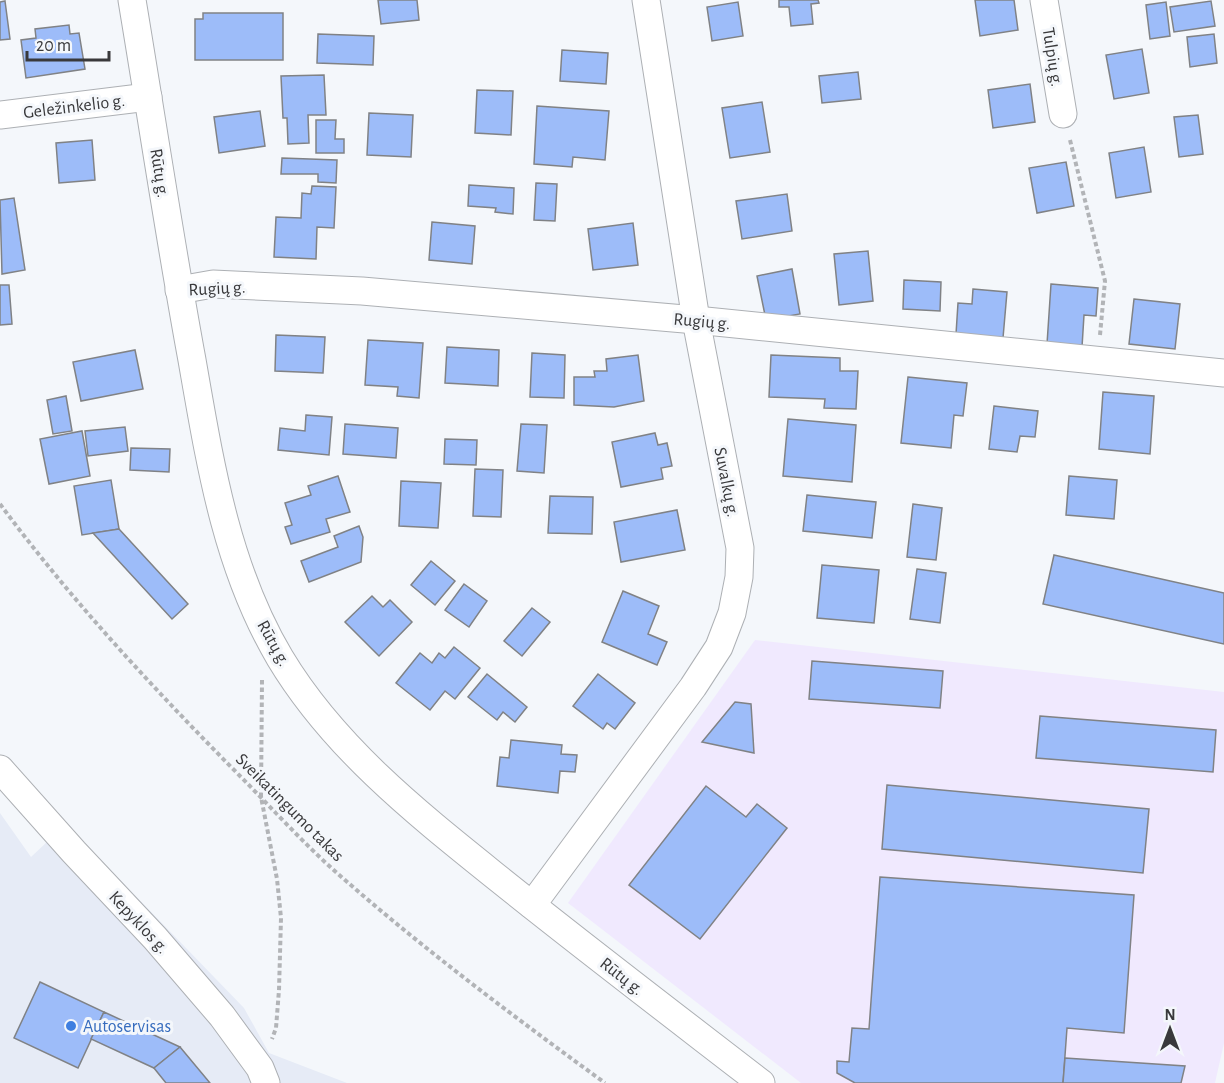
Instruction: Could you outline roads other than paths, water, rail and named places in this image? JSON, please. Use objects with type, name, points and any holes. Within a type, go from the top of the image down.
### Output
[{"type":"street","name":"Rūtų g.","points":[[132,0],[179,290],[211,465],[238,567],[256,610],[280,657],[312,705],[356,754],[410,807],[531,905],[761,1083]]},
{"type":"street","name":"Suvalkų g.","points":[[531,905],[693,687],[719,647],[732,613],[739,577],[740,548],[696,320],[645,0]]},
{"type":"street","name":"Tulpių g.","points":[[1044,0],[1063,114]]},
{"type":"street","name":"Geležinkelio g.","points":[[0,115],[148,97]]},
{"type":"street","name":"Rugių g.","points":[[179,290],[213,284],[362,291],[696,320],[1224,373]]},
{"type":"street","name":"Kepyklos g.","points":[[0,769],[155,938],[222,1016],[263,1075]]},
{"type":"place","name":"Autoservisas","points":[[71,1026]]}]
